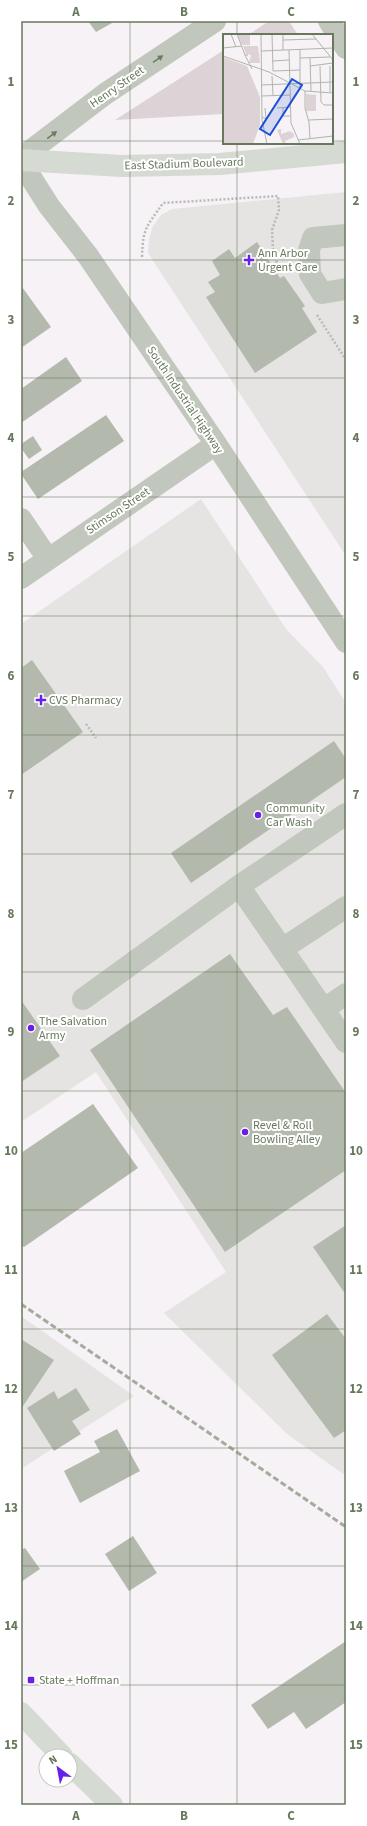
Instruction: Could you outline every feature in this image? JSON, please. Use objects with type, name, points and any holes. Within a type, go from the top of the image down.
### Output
[{"type":"main road","name":"East Stadium Boulevard","points":[[21,160],[112,166],[220,164],[346,152]]},
{"type":"main road","points":[[21,1713],[54,1748]]},
{"type":"main road","points":[[78,1772],[112,1805]]},
{"type":"street","name":"Henry Street","points":[[21,160],[105,94],[215,21]]},
{"type":"street","points":[[329,21],[346,48]]},
{"type":"street","name":"South Industrial Highway","points":[[21,160],[49,206],[88,256],[216,444],[346,642]]},
{"type":"street","points":[[346,235],[313,238],[309,250],[310,274],[322,293],[346,289]]},
{"type":"street","name":"Stimson Street","points":[[21,578],[216,444]]},
{"type":"street","points":[[21,519],[48,559]]},
{"type":"street","points":[[83,999],[239,886],[346,814]]},
{"type":"street","points":[[239,886],[346,1042]]},
{"type":"street","points":[[282,949],[346,907]]},
{"type":"street","points":[[324,1009],[346,994]]},
{"type":"path","points":[[142,257],[142,242],[145,230],[150,220],[163,203],[278,196],[279,210],[272,230],[273,249],[270,251],[278,264],[274,268],[278,265],[284,266],[289,273]]},
{"type":"path","points":[[315,311],[346,360]]},
{"type":"path","points":[[86,724],[96,738]]},
{"type":"shaded area","points":[[269,21],[289,21],[297,34],[250,34]]},
{"type":"shaded area","points":[[223,51],[223,114],[115,120]]},
{"type":"shaded area","points":[[346,192],[346,556],[148,253],[149,239],[153,226],[161,215],[172,209]]},
{"type":"shaded area","points":[[201,499],[286,629],[323,667],[346,703],[346,1476],[287,1434],[164,1313],[226,1272],[96,1072],[21,1122],[21,624]]},
{"type":"shaded area","points":[[21,1316],[134,1396],[21,1469]]},
{"type":"building","points":[[88,21],[111,21],[112,23],[96,32]]},
{"type":"building","points":[[257,242],[280,278],[284,276],[305,306],[302,308],[317,332],[255,373],[206,297],[215,292],[208,282],[220,275],[212,261],[229,249],[235,258]]},
{"type":"building","points":[[22,287],[51,327],[21,348],[21,288]]},
{"type":"building","points":[[66,357],[82,381],[21,423],[21,389]]},
{"type":"building","points":[[106,415],[124,441],[38,499],[21,472]]},
{"type":"building","points":[[33,436],[42,450],[29,459],[21,448],[21,444]]},
{"type":"building","name":"CVS Pharmacy","points":[[32,660],[83,732],[21,775],[21,668]]},
{"type":"building","name":"Community Car Wash","points":[[334,741],[346,759],[346,777],[191,883],[171,853]]},
{"type":"building","name":"Revel & Roll Bowling Alley","points":[[230,954],[273,1015],[287,1007],[346,1093],[346,1170],[225,1252],[90,1050]]},
{"type":"building","name":"The Salvation Army","points":[[21,1000],[60,1056],[21,1082]]},
{"type":"building","points":[[93,1104],[138,1168],[24,1247],[21,1245],[21,1153]]},
{"type":"building","points":[[346,1225],[346,1295],[313,1247]]},
{"type":"building","points":[[327,1314],[346,1339],[346,1430],[334,1438],[272,1355]]},
{"type":"building","points":[[21,1339],[54,1360],[21,1409]]},
{"type":"building","points":[[76,1388],[90,1410],[72,1421],[81,1434],[54,1451],[27,1408],[54,1391],[58,1399]]},
{"type":"building","points":[[117,1429],[140,1471],[80,1503],[64,1471],[100,1452],[94,1441]]},
{"type":"building","points":[[133,1536],[157,1573],[129,1591],[105,1554]]},
{"type":"building","points":[[25,1548],[40,1569],[21,1582],[21,1550]]},
{"type":"building","points":[[346,1641],[346,1702],[306,1729],[294,1712],[268,1729],[251,1705]]},
{"type":"railway","points":[[21,1304],[346,1527]]},
{"type":"place","name":"Ann Arbor Urgent Care","points":[[249,260]]},
{"type":"place","name":"CVS Pharmacy","points":[[41,700]]},
{"type":"place","name":"Community Car Wash","points":[[258,815]]},
{"type":"place","name":"The Salvation Army","points":[[31,1028]]},
{"type":"place","name":"Revel & Roll Bowling Alley","points":[[245,1132]]},
{"type":"place","name":"State + Hoffman","points":[[31,1680]]}]
